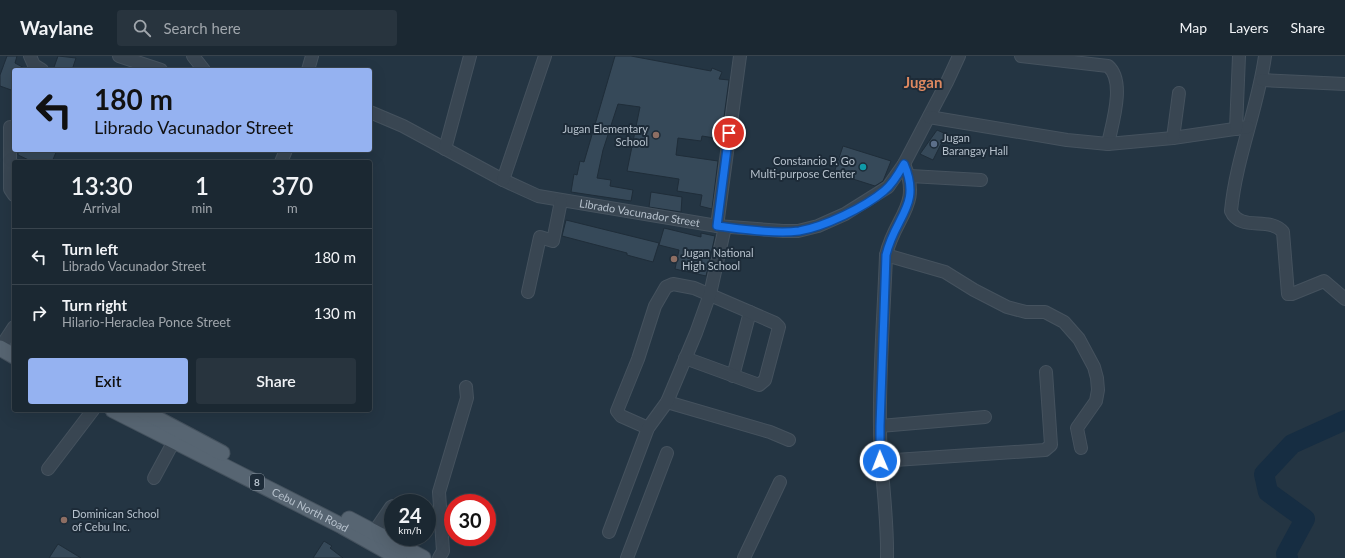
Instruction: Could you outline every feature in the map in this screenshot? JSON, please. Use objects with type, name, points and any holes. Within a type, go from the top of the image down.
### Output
[{"type":"main road","points":[[4,344],[12,354]]},
{"type":"main road","name":"Cebu North Road","points":[[117,412],[336,523],[404,547]]},
{"type":"main road","name":"Cebu North Road","points":[[145,412],[423,558]]},
{"type":"street","points":[[30,56],[34,65],[39,68]]},
{"type":"street","points":[[119,56],[155,68]]},
{"type":"street","points":[[193,56],[202,68]]},
{"type":"street","points":[[309,68],[312,56]]},
{"type":"street","points":[[445,149],[470,56]]},
{"type":"street","points":[[503,180],[545,56]]},
{"type":"street","points":[[610,532],[648,428],[667,402],[696,333],[710,294],[721,226],[740,56]]},
{"type":"street","name":"Librado Vacunador Street","points":[[372,113],[403,126],[503,180],[538,196],[561,201],[721,226],[798,231],[818,226],[845,214],[884,191],[894,181],[929,117],[959,56]]},
{"type":"street","points":[[1021,56],[1108,66],[1112,69],[1117,80],[1117,91],[1108,144]]},
{"type":"street","points":[[1239,56],[1242,128],[1231,210],[1233,216],[1238,221],[1278,227],[1282,232],[1288,294],[1292,294],[1324,281],[1345,299]]},
{"type":"street","points":[[1242,128],[1262,80],[1265,56]]},
{"type":"street","points":[[1262,80],[1345,84]]},
{"type":"street","points":[[1173,138],[1180,93]]},
{"type":"street","points":[[929,117],[1067,140],[1108,144],[1173,138],[1242,128]]},
{"type":"street","points":[[10,127],[10,189],[12,192]]},
{"type":"street","points":[[887,558],[886,512],[880,461],[886,255],[890,240],[909,202],[911,188],[910,176],[904,164]]},
{"type":"street","points":[[910,176],[981,180]]},
{"type":"street","points":[[528,292],[540,237],[553,241],[561,201]]},
{"type":"street","points":[[886,255],[945,272],[974,290],[1007,307],[1051,315],[1064,322],[1075,332],[1094,367],[1098,390],[1096,401],[1092,409],[1077,428],[1081,448]]},
{"type":"street","points":[[648,428],[621,416],[617,412],[662,292],[666,287],[673,284],[694,288],[775,323],[779,327],[764,380],[759,385],[685,358]]},
{"type":"street","points":[[733,376],[750,312]]},
{"type":"street","points":[[4,344],[12,330]]},
{"type":"street","points":[[880,461],[1045,450],[1051,445],[1046,372]]},
{"type":"street","points":[[440,558],[443,551],[439,492],[467,398],[466,387]]},
{"type":"street","points":[[667,402],[770,432],[790,440]]},
{"type":"street","points":[[48,469],[91,412]]},
{"type":"street","points":[[880,426],[985,417]]},
{"type":"street","points":[[154,478],[174,441]]},
{"type":"street","points":[[628,558],[667,453]]},
{"type":"street","points":[[744,558],[780,482]]},
{"type":"street","points":[[374,532],[384,516]]},
{"type":"building","points":[[7,56],[17,56],[15,63],[24,68],[12,68],[12,90],[0,86],[0,75]]},
{"type":"building","points":[[58,56],[76,58],[73,68],[54,68]]},
{"type":"building","name":"Jugan Elementary School","points":[[615,56],[631,56],[711,71],[712,68],[722,72],[719,79],[729,80],[721,139],[702,136],[701,141],[678,138],[676,155],[718,161],[712,209],[700,206],[702,195],[677,191],[679,179],[627,171],[640,107],[618,104],[603,150],[597,178],[611,180],[610,186],[633,190],[631,201],[571,192],[574,174],[577,175],[580,161],[584,162]]},
{"type":"building","name":"Jugan Barangay Hall","points":[[937,130],[946,134],[933,160],[920,154]]},
{"type":"building","name":"Constancio P. Go Multi-purpose Center","points":[[843,146],[891,161],[883,181],[875,186],[834,173]]},
{"type":"building","points":[[18,152],[56,152],[53,160],[29,160],[18,155]]},
{"type":"building","points":[[651,192],[682,197],[681,212],[649,207]]},
{"type":"building","points":[[566,220],[659,243],[653,262],[627,255],[627,253],[562,236]]},
{"type":"building","points":[[664,228],[701,237],[701,233],[715,236],[706,276],[675,269],[679,250],[659,245]]},
{"type":"building","points":[[324,541],[332,546],[330,548],[343,558],[313,558]]},
{"type":"building","points":[[58,544],[81,558],[49,558]]},
{"type":"waterway","points":[[1288,558],[1286,554],[1305,519],[1268,492],[1264,474],[1292,444],[1345,420]]},
{"type":"place","name":"Jugan Elementary School","points":[[656,135]]},
{"type":"place","name":"Jugan Barangay Hall","points":[[934,144]]},
{"type":"place","name":"Constancio P. Go Multi-purpose Center","points":[[863,167]]},
{"type":"place","name":"Jugan National High School","points":[[674,259]]},
{"type":"place","name":"Dominican School of Cebu Inc.","points":[[64,520]]},
{"type":"district","name":"Jugan","points":[[923,83]]},
{"type":"route","points":[[729,133],[717,226],[798,231],[818,226],[845,214],[884,191],[894,181],[904,164],[910,176],[911,196],[890,240],[886,255],[880,461]]}]
